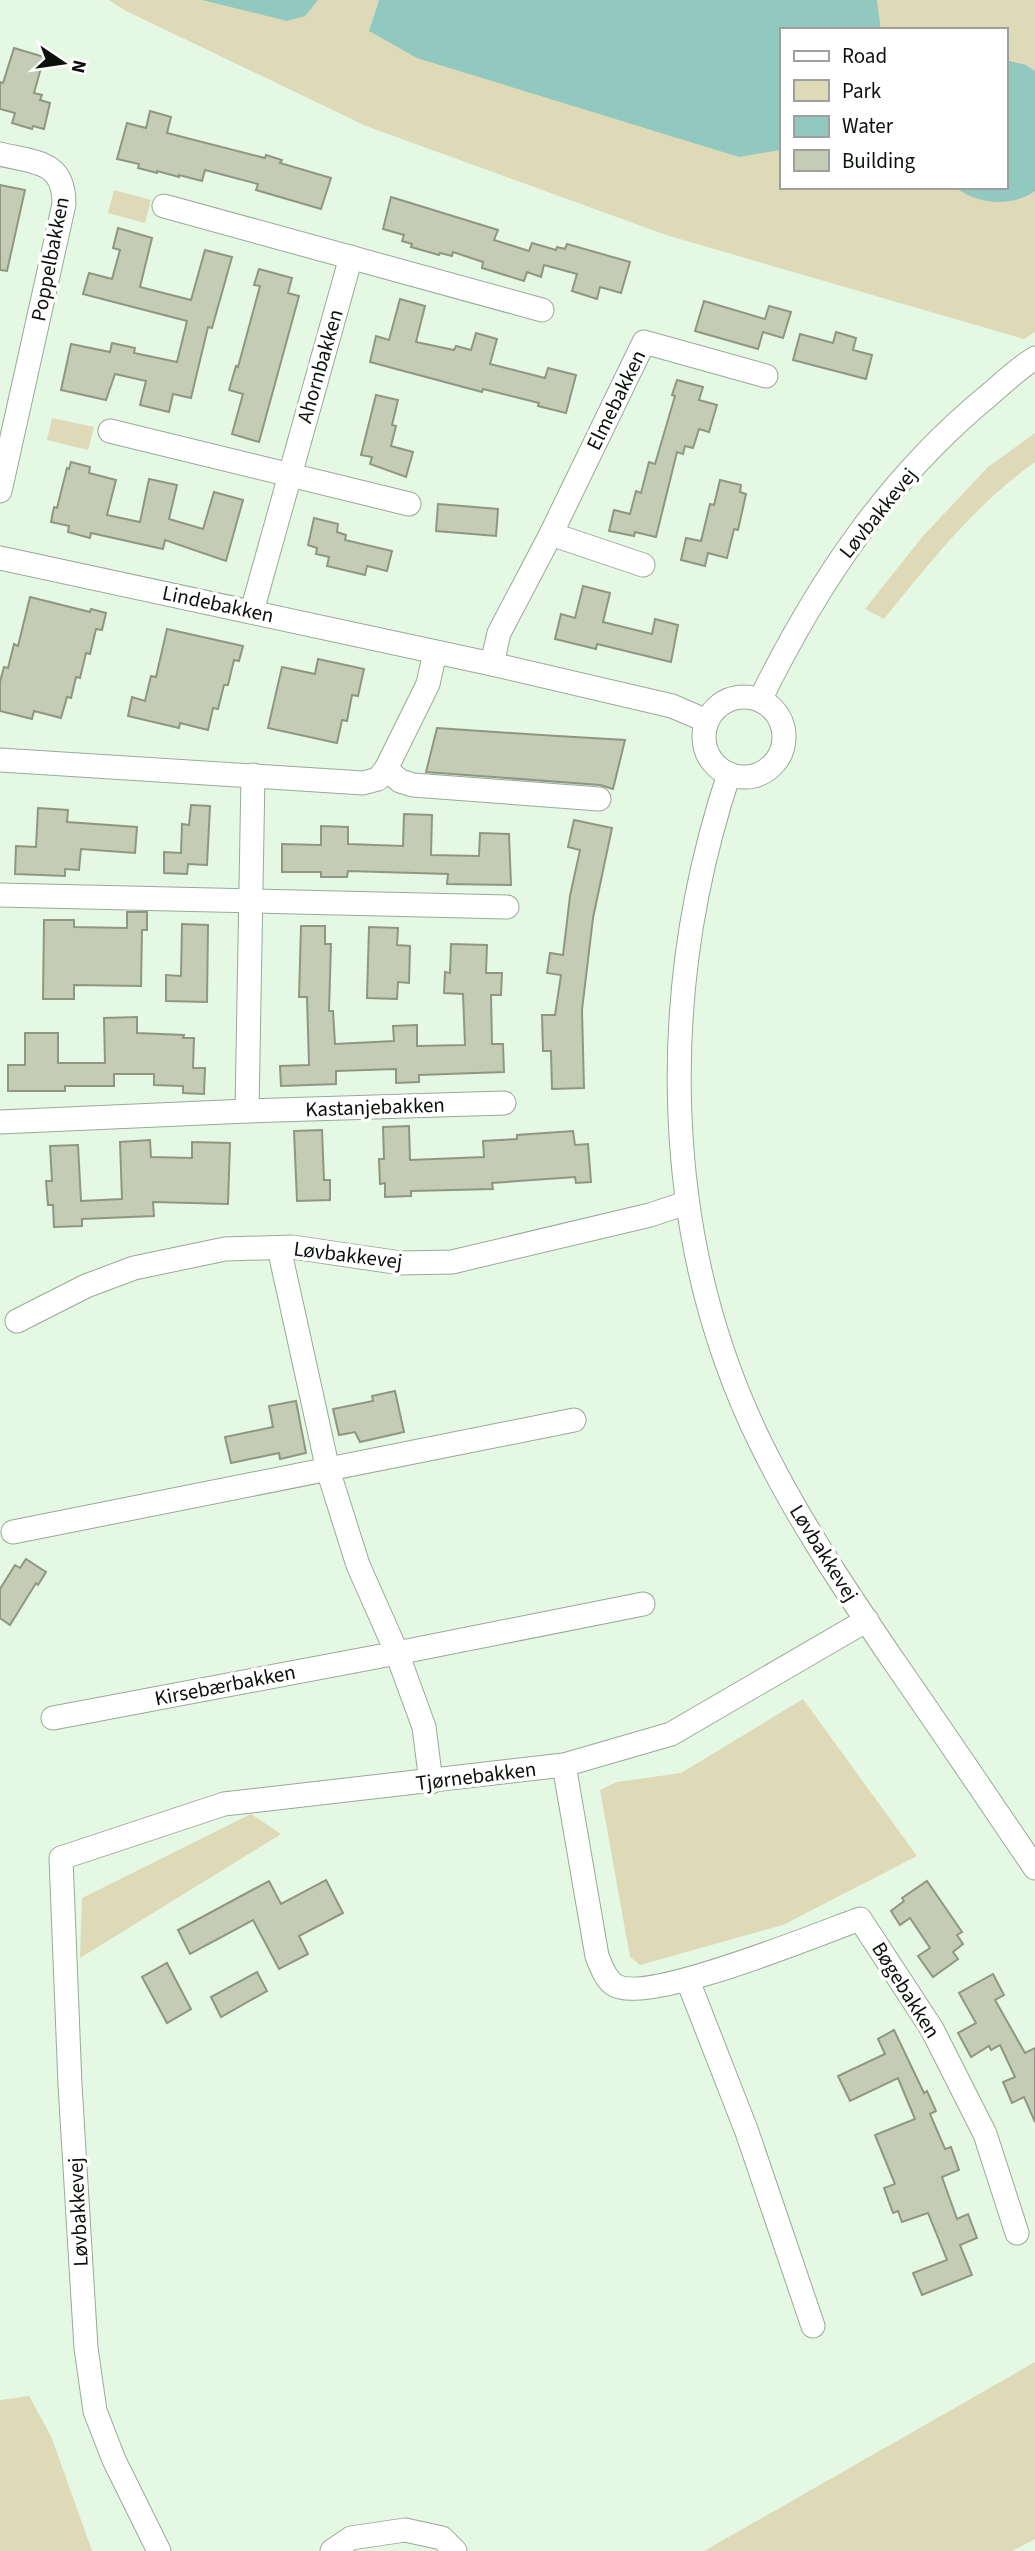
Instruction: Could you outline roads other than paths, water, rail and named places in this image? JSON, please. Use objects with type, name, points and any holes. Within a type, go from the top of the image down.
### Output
[{"type":"street","name":"Poppelbakken","points":[[0,154],[54,170],[64,190],[64,204],[10,403],[0,491]]},
{"type":"street","points":[[164,206],[542,310]]},
{"type":"street","name":"Ahornbakken","points":[[252,611],[351,257]]},
{"type":"street","name":"Elmebakken","points":[[492,664],[499,633],[551,534],[644,342],[766,376]]},
{"type":"street","name":"Løvbakkevej","points":[[760,700],[821,585],[873,512],[956,422],[1035,358]]},
{"type":"street","points":[[110,431],[409,504]]},
{"type":"street","points":[[551,534],[643,565]]},
{"type":"street","name":"Lindebakken","points":[[0,558],[492,664],[672,706],[707,720]]},
{"type":"street","points":[[0,760],[363,783],[378,779],[386,769],[428,684],[435,652]]},
{"type":"street","points":[[749,697],[760,700],[775,712],[780,721],[784,731],[781,752],[769,768],[760,774],[750,777],[729,774],[712,762],[707,753],[704,732],[707,720],[719,705],[728,700],[749,697]]},
{"type":"street","points":[[386,769],[400,781],[413,785],[599,799]]},
{"type":"street","name":"Løvbakkevej","points":[[729,774],[697,894],[683,986],[679,1075],[686,1203],[725,1358],[761,1445],[806,1527],[1035,1868]]},
{"type":"street","points":[[247,1111],[253,775]]},
{"type":"street","points":[[0,895],[507,907]]},
{"type":"street","name":"Kastanjebakken","points":[[0,1122],[504,1103]]},
{"type":"street","name":"Løvbakkevej","points":[[17,1321],[86,1286],[134,1268],[225,1249],[292,1247],[401,1264],[452,1262],[650,1215],[686,1203]]},
{"type":"street","points":[[279,1248],[328,1470],[358,1565],[397,1653],[424,1727],[431,1782]]},
{"type":"street","points":[[13,1532],[574,1420]]},
{"type":"street","name":"Kirsebærbakken","points":[[53,1718],[643,1604]]},
{"type":"street","name":"Tjørnebakken","points":[[61,1858],[224,1804],[564,1765],[671,1734],[867,1620]]},
{"type":"street","name":"Bøgebakken","points":[[564,1765],[597,1956],[604,1972],[614,1984],[625,1989],[637,1989],[688,1981],[860,1919],[932,2029],[979,2122],[1017,2233]]},
{"type":"street","name":"Løvbakkevej","points":[[61,1858],[71,2099],[87,2361],[95,2411],[114,2460],[159,2551]]},
{"type":"street","points":[[688,1981],[747,2132],[813,2326]]},
{"type":"street","points":[[332,2551],[351,2539],[405,2530],[442,2539],[454,2551]]},
{"type":"water","points":[[202,0],[318,0],[305,16],[287,21]]},
{"type":"water","points":[[379,0],[877,0],[881,28],[780,28],[780,150],[739,157],[417,58],[369,31]]},
{"type":"water","points":[[1007,60],[1026,65],[1035,71],[1035,191],[1005,202],[983,200],[958,189],[1007,189]]}]
